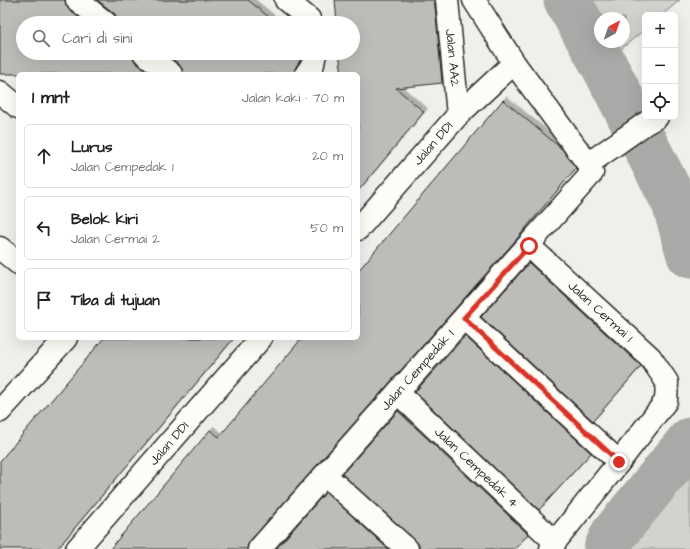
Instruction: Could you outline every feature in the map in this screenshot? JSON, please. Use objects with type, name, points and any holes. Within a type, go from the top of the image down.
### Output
[{"type":"street","points":[[77,0],[97,16]]},
{"type":"street","points":[[286,0],[308,14]]},
{"type":"street","name":"Jalan AA2","points":[[447,0],[458,115]]},
{"type":"street","points":[[474,0],[514,63],[594,163]]},
{"type":"street","points":[[153,60],[168,72]]},
{"type":"street","points":[[307,72],[314,60]]},
{"type":"street","name":"Jalan DD1","points":[[360,226],[458,115],[514,63]]},
{"type":"street","points":[[0,92],[16,105]]},
{"type":"street","name":"Jalan Cempedak 1","points":[[260,549],[529,246],[594,163],[652,120]]},
{"type":"street","name":"Jalan Cermai 1","points":[[529,246],[650,357],[667,382],[666,402],[619,462]]},
{"type":"street","points":[[0,248],[16,261]]},
{"type":"street","points":[[464,318],[619,462],[553,546]]},
{"type":"street","points":[[0,410],[64,340]]},
{"type":"street","name":"Jalan DD1","points":[[77,549],[259,340]]},
{"type":"street","name":"Jalan Cempedak 4","points":[[398,393],[553,546]]},
{"type":"street","points":[[325,475],[407,549]]},
{"type":"shaded area","points":[[569,0],[680,0],[666,12],[642,12],[642,32],[630,42],[630,12],[594,12],[594,47]]},
{"type":"shaded area","points":[[594,48],[622,48],[603,64]]},
{"type":"shaded area","points":[[690,441],[690,549],[607,549],[614,534]]},
{"type":"building","points":[[0,0],[65,0],[69,10],[77,16],[16,16],[16,60],[134,60],[148,72],[16,72],[16,74],[0,74]]},
{"type":"building","points":[[97,0],[248,0],[267,16],[116,16]]},
{"type":"building","points":[[335,0],[434,0],[442,83],[396,88],[424,112],[360,189],[360,72],[342,72],[340,60],[360,60],[360,16],[336,16]]},
{"type":"building","points":[[174,60],[300,60],[295,72],[183,72],[179,64]]},
{"type":"building","points":[[503,100],[562,149],[576,168],[515,241],[250,541],[247,549],[110,549],[210,430],[219,437],[300,340],[360,340],[360,269]]},
{"type":"building","points":[[529,263],[641,366],[593,421],[481,317]]},
{"type":"building","points":[[465,336],[591,453],[539,510],[415,392]]},
{"type":"building","points":[[102,340],[232,340],[57,549],[0,549],[0,461]]},
{"type":"building","points":[[398,411],[528,534],[515,549],[419,549],[419,545],[415,540],[342,474]]},
{"type":"building","points":[[326,492],[388,549],[276,549]]},
{"type":"waterway","points":[[567,0],[605,67],[675,203],[690,255]]},
{"type":"waterway","points":[[607,549],[614,534],[690,441]]},
{"type":"route","points":[[529,246],[464,318],[619,462]]}]
